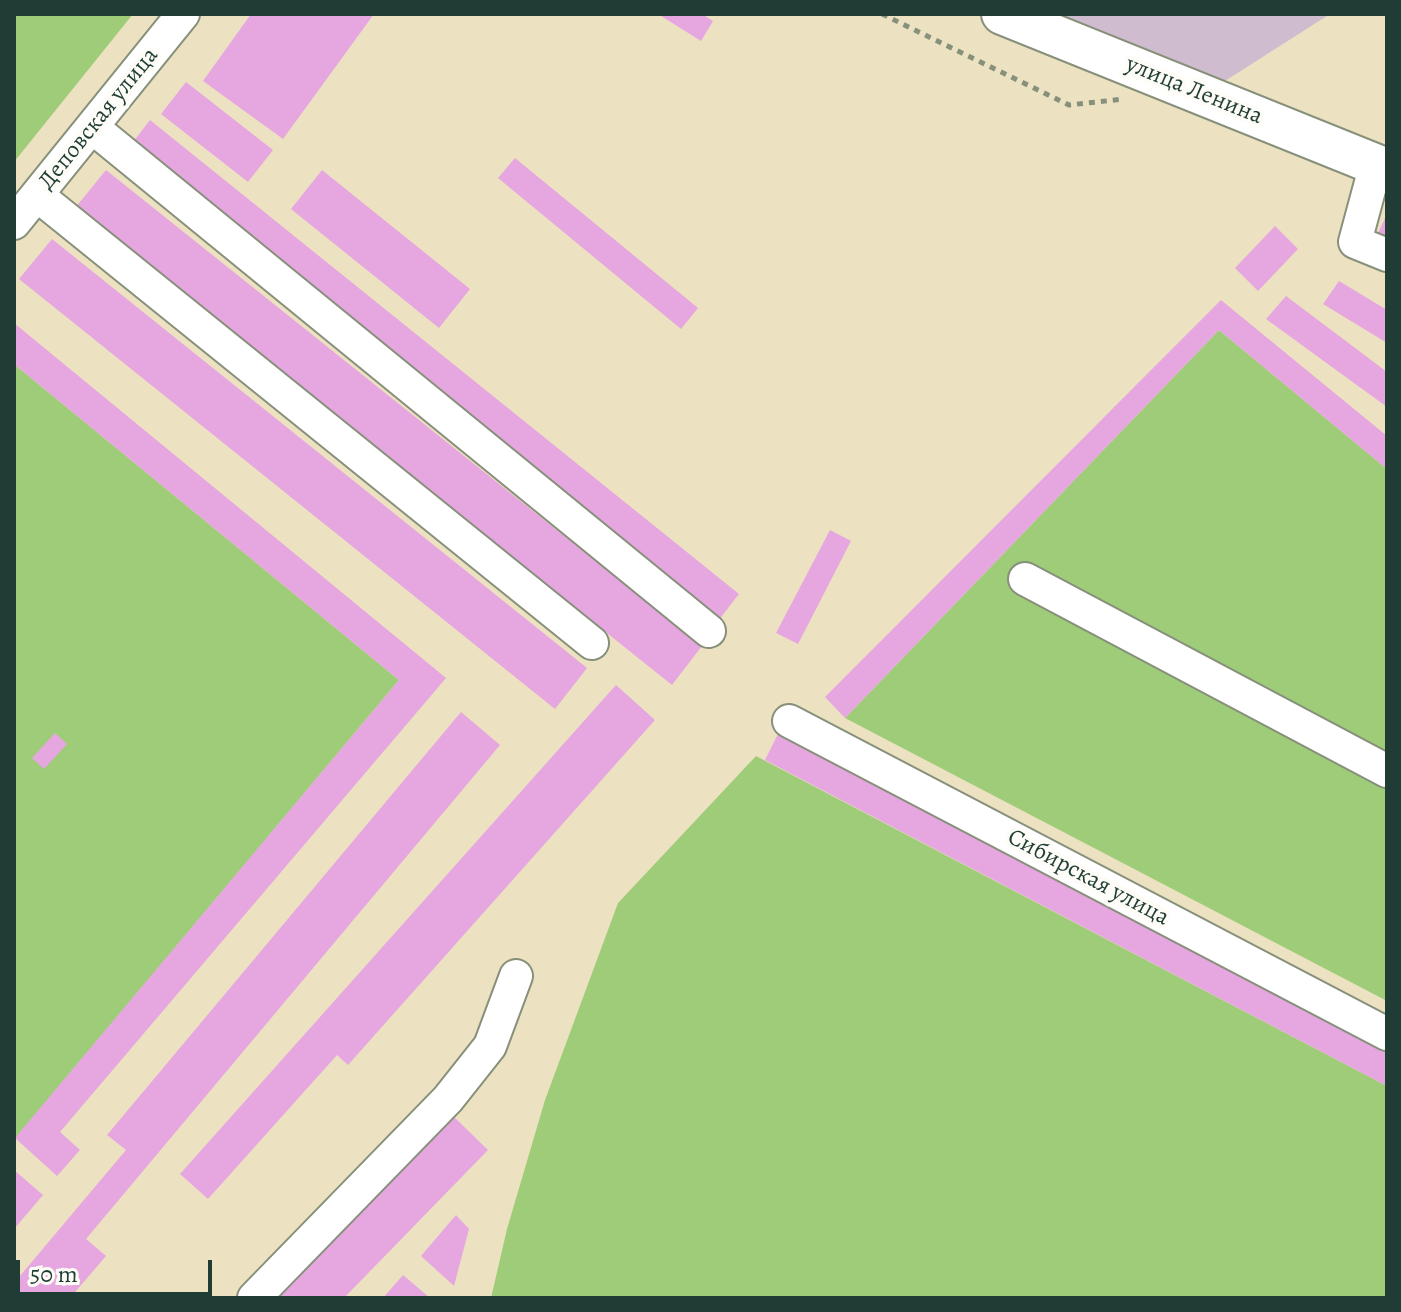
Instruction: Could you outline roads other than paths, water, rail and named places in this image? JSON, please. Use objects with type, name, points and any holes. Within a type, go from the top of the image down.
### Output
[{"type":"main road","name":"улица Ленина","points":[[1002,14],[1382,166]]},
{"type":"street","name":"Деповская улица","points":[[14,223],[183,14]]},
{"type":"street","points":[[92,127],[709,631]]},
{"type":"street","points":[[1355,242],[1382,166]]},
{"type":"street","points":[[37,195],[592,643]]},
{"type":"street","points":[[1355,242],[1387,255]]},
{"type":"street","points":[[1355,242],[1387,280]]},
{"type":"street","points":[[1025,579],[1387,771]]},
{"type":"street","name":"Сибирская улица","points":[[789,721],[1387,1034]]},
{"type":"street","points":[[254,1298],[448,1099],[490,1046],[516,976]]}]
